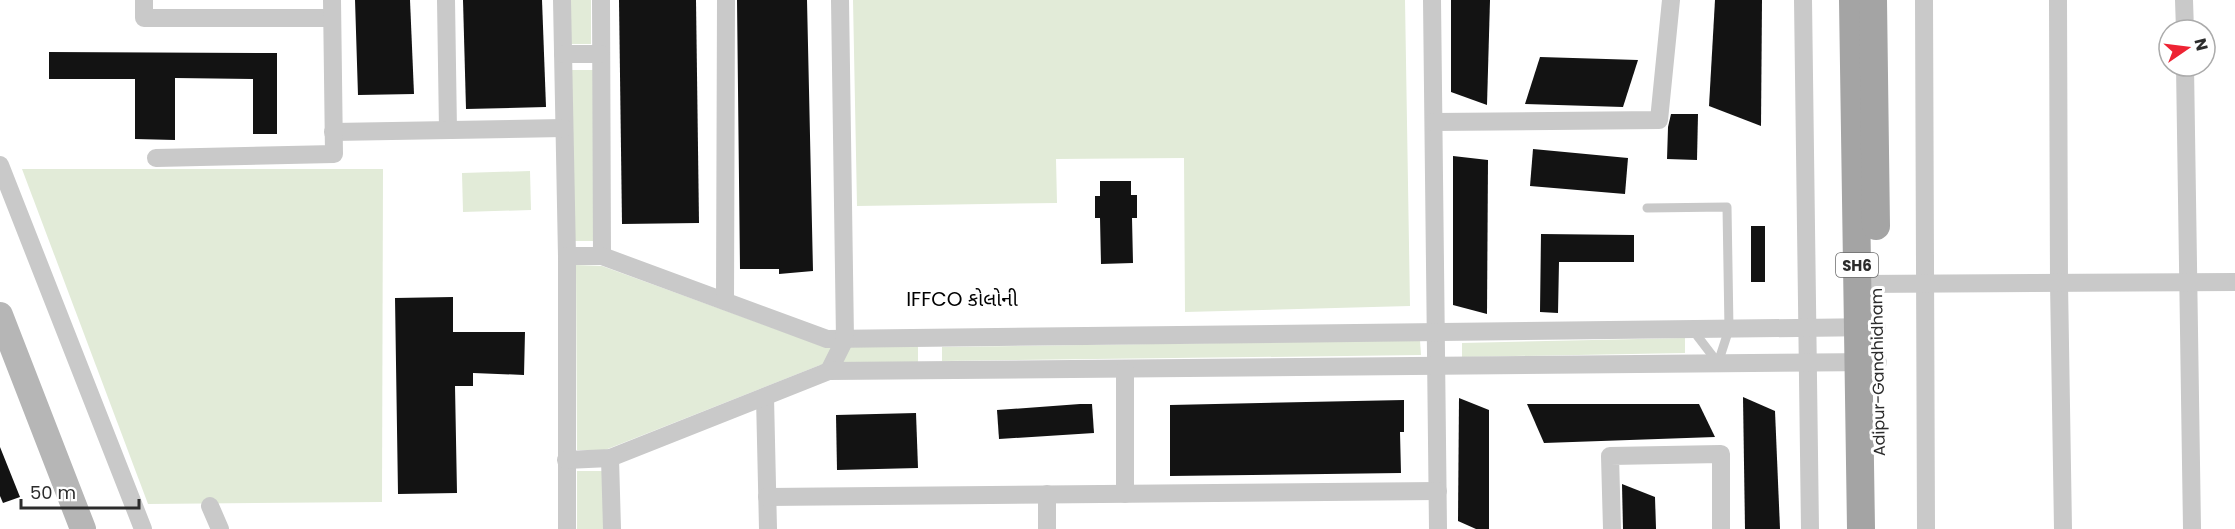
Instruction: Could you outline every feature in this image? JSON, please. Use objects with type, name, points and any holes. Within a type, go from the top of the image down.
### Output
[{"type":"main road","name":"SH6","points":[[1852,0],[1868,328],[1861,529]]},
{"type":"main road","name":"Adipur-Gandhidham","points":[[1867,284],[1873,0]]},
{"type":"main road","name":"Adipur-Gandhidham","points":[[1868,362],[1880,529]]},
{"type":"street","points":[[144,0],[144,18],[332,9],[334,154],[156,158]]},
{"type":"street","points":[[446,0],[447,130]]},
{"type":"street","points":[[562,0],[567,256],[567,529]]},
{"type":"street","points":[[601,0],[602,256]]},
{"type":"street","points":[[725,301],[726,0]]},
{"type":"street","points":[[829,372],[845,339],[840,0]]},
{"type":"street","points":[[1432,0],[1438,529]]},
{"type":"street","points":[[1434,122],[1659,120],[1671,0]]},
{"type":"street","points":[[1803,0],[1810,529]]},
{"type":"street","points":[[1924,0],[1926,529]]},
{"type":"street","points":[[2058,0],[2063,529]]},
{"type":"street","points":[[2184,0],[2185,18]]},
{"type":"street","points":[[563,54],[601,54]]},
{"type":"street","points":[[2185,78],[2192,529]]},
{"type":"street","points":[[333,132],[564,128]]},
{"type":"street","points":[[0,165],[143,529]]},
{"type":"street","points":[[567,256],[602,256],[827,339],[1868,328]]},
{"type":"street","points":[[1867,284],[2235,282]]},
{"type":"street","points":[[0,315],[83,529]]},
{"type":"street","points":[[930,338],[931,370]]},
{"type":"street","points":[[566,460],[610,458],[829,372],[1868,362]]},
{"type":"street","points":[[1125,369],[1125,494]]},
{"type":"street","points":[[765,397],[768,529]]},
{"type":"street","points":[[1612,529],[1610,456],[1720,454],[1721,529]]},
{"type":"street","points":[[610,458],[612,529]]},
{"type":"street","points":[[767,497],[1437,491]]},
{"type":"street","points":[[1047,494],[1047,529]]},
{"type":"street","points":[[210,506],[220,529]]},
{"type":"lane","points":[[1647,208],[1727,207],[1729,329],[1718,363]]},
{"type":"lane","points":[[1692,329],[1718,363]]},
{"type":"green space","points":[[570,0],[591,0],[591,44],[570,44]]},
{"type":"green space","points":[[853,0],[1405,0],[1410,306],[1185,312],[1184,158],[1056,159],[1057,203],[857,206]]},
{"type":"green space","points":[[571,70],[593,70],[593,241],[572,241]]},
{"type":"green space","points":[[22,169],[383,169],[382,502],[148,504]]},
{"type":"green space","points":[[530,171],[531,210],[463,212],[462,173]]},
{"type":"green space","points":[[576,265],[602,266],[820,345],[918,344],[918,363],[820,365],[605,450],[577,450]]},
{"type":"green space","points":[[1685,338],[1685,353],[1462,357],[1462,343]]},
{"type":"green space","points":[[1420,340],[1421,355],[942,361],[942,347]]},
{"type":"green space","points":[[577,471],[603,471],[604,529],[577,529]]},
{"type":"building","points":[[355,0],[410,0],[414,94],[358,95]]},
{"type":"building","points":[[463,0],[542,0],[546,107],[466,109]]},
{"type":"building","points":[[619,0],[696,0],[699,223],[622,224]]},
{"type":"building","points":[[737,0],[807,0],[813,271],[779,274],[779,269],[740,269]]},
{"type":"building","points":[[1451,0],[1490,0],[1487,105],[1451,92]]},
{"type":"building","points":[[1715,0],[1762,0],[1761,126],[1709,106]]},
{"type":"building","points":[[49,52],[277,53],[277,134],[253,134],[253,79],[175,78],[175,140],[135,139],[135,79],[49,79]]},
{"type":"building","points":[[1540,57],[1638,60],[1623,107],[1525,104]]},
{"type":"building","points":[[1671,114],[1698,114],[1697,160],[1667,159],[1668,127]]},
{"type":"building","points":[[1533,149],[1628,158],[1625,194],[1530,186]]},
{"type":"building","points":[[1453,156],[1488,160],[1487,314],[1453,305]]},
{"type":"building","points":[[1100,181],[1131,181],[1131,195],[1137,195],[1137,218],[1132,218],[1133,263],[1101,264],[1100,218],[1095,218],[1095,196],[1100,196]]},
{"type":"building","points":[[1751,226],[1765,226],[1765,282],[1751,282]]},
{"type":"building","points":[[1541,234],[1634,235],[1634,262],[1559,262],[1558,313],[1540,312]]},
{"type":"building","points":[[453,297],[453,332],[525,332],[524,375],[473,373],[473,386],[455,386],[457,493],[398,494],[395,298]]},
{"type":"building","points":[[1743,397],[1775,411],[1780,529],[1745,529]]},
{"type":"building","points":[[1459,398],[1489,410],[1489,529],[1476,529],[1458,521]]},
{"type":"building","points":[[1404,400],[1404,432],[1400,432],[1401,473],[1170,476],[1170,405]]},
{"type":"building","points":[[1092,404],[1094,433],[999,439],[997,410]]},
{"type":"building","points":[[1527,404],[1699,404],[1715,437],[1544,443]]},
{"type":"building","points":[[916,413],[918,468],[837,470],[836,415]]},
{"type":"building","points":[[0,447],[20,497],[3,503],[0,496]]},
{"type":"building","points":[[1622,484],[1655,497],[1656,529],[1623,529]]},
{"type":"district","name":"IFFCO કોલોની","points":[[962,299]]}]
